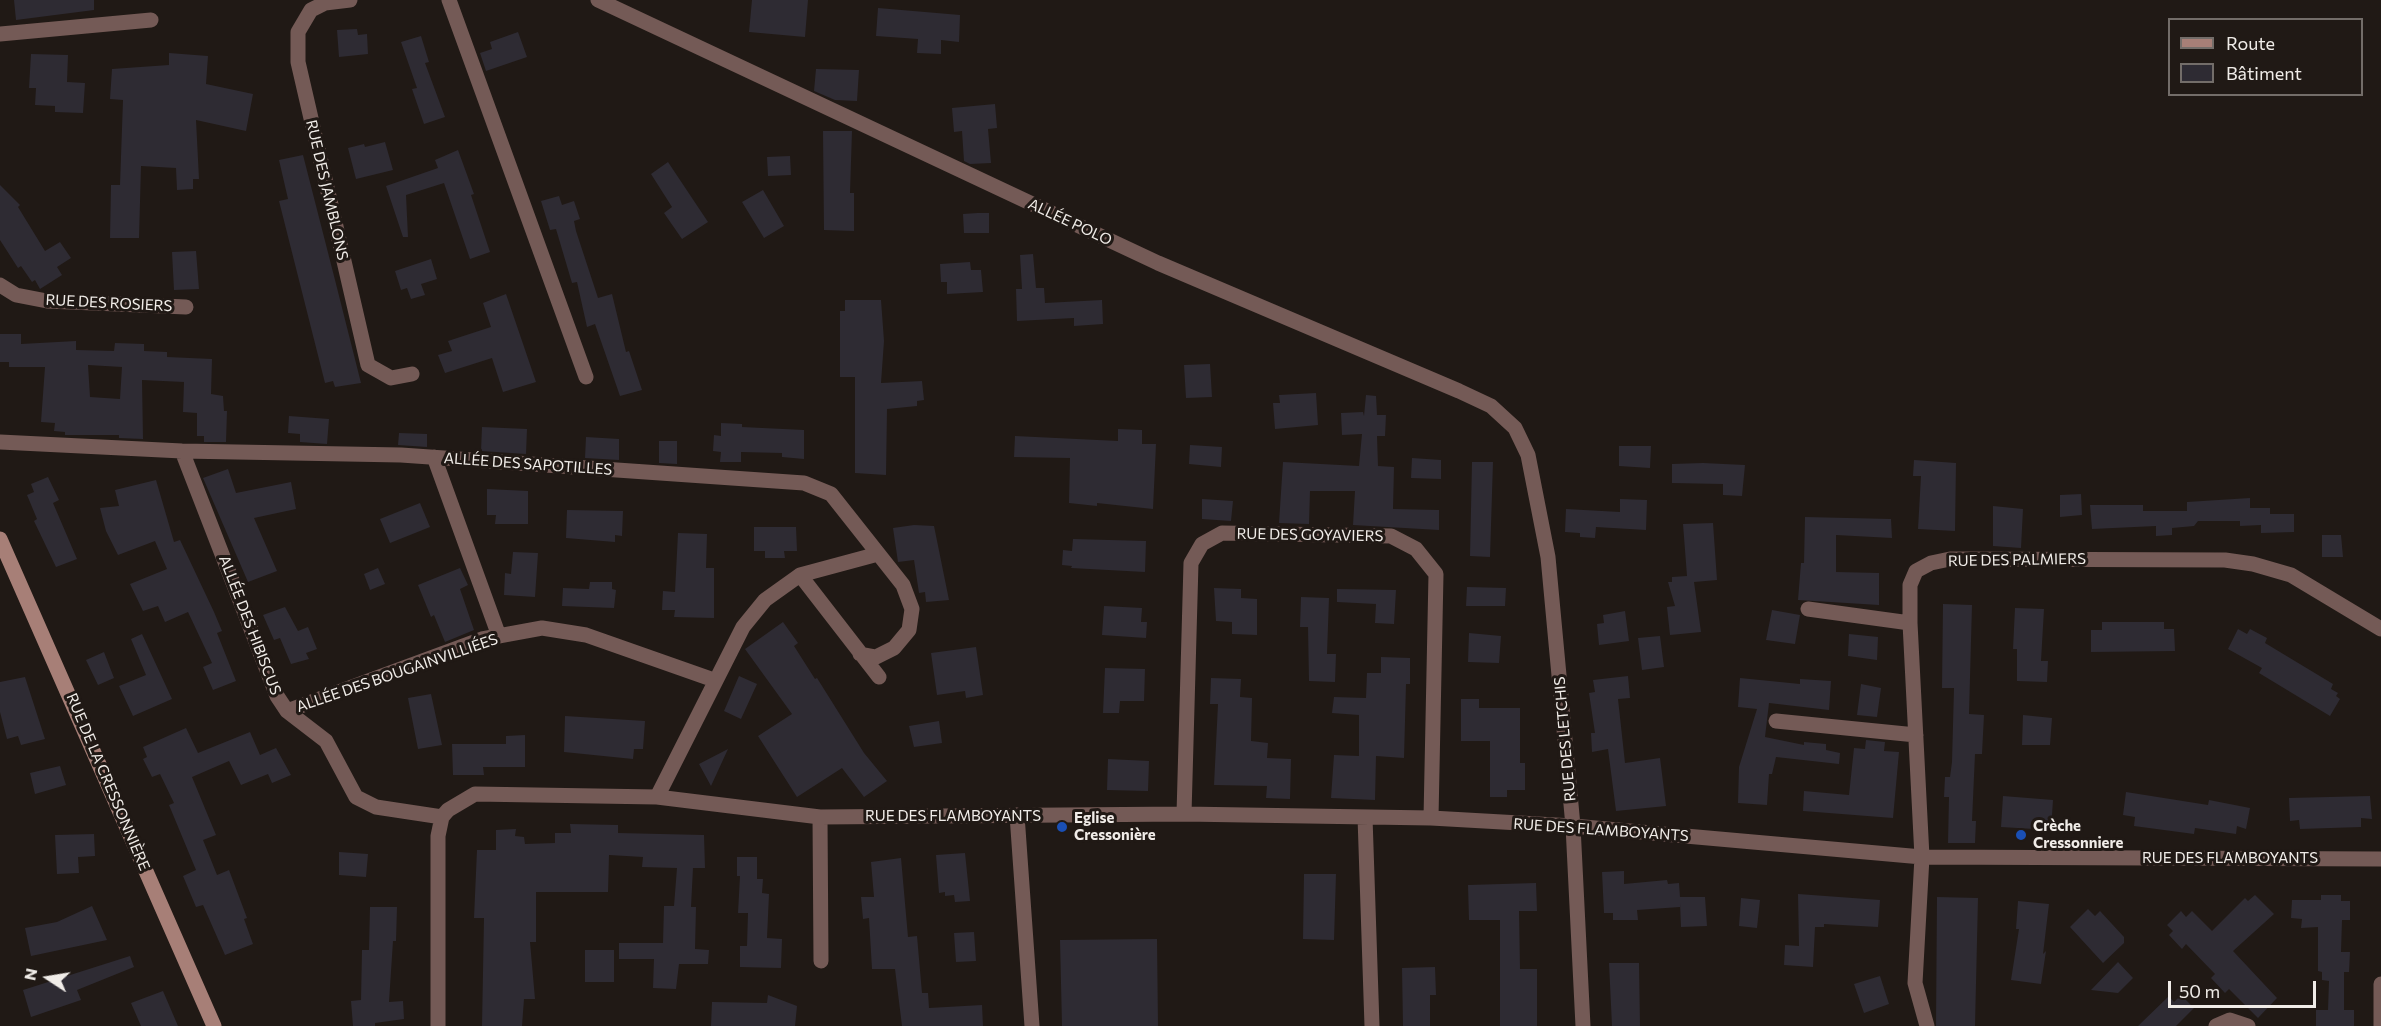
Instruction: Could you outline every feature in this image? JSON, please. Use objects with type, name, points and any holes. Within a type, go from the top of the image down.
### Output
[{"type":"main road","name":"RUE DE LA CRESSONNIÈRE","points":[[0,539],[214,1026]]},
{"type":"street","name":"RUE DES JAMBLONS","points":[[350,0],[325,3],[311,10],[298,32],[298,62],[368,364],[391,378],[412,374]]},
{"type":"street","points":[[449,0],[586,377]]},
{"type":"street","name":"ALLÉE POLO","points":[[602,1],[1158,263],[1491,406],[1515,428],[1528,455]]},
{"type":"street","points":[[0,34],[151,20]]},
{"type":"street","name":"RUE DES ROSIERS","points":[[0,285],[16,295],[47,301],[186,307]]},
{"type":"street","name":"ALLÉE DES SAPOTILLES","points":[[0,442],[182,451],[434,457],[804,483],[831,494],[903,585],[912,609],[909,630],[894,648],[876,657],[860,654]]},
{"type":"street","name":"ALLÉE DES HIBISCUS","points":[[182,451],[277,696],[287,711],[326,741],[357,797],[376,807],[442,818]]},
{"type":"street","name":"RUE DES LETCHIS","points":[[1528,455],[1548,557],[1573,826],[1583,1026]]},
{"type":"street","points":[[434,457],[499,636]]},
{"type":"street","name":"RUE DES GOYAVIERS","points":[[1184,814],[1191,563],[1203,544],[1222,533],[1391,536],[1416,549],[1436,574],[1431,818]]},
{"type":"street","points":[[657,797],[714,680],[743,627],[765,600],[800,575],[878,554]]},
{"type":"street","name":"RUE DES PALMIERS","points":[[1927,1026],[1915,983],[1922,857],[1910,623],[1910,585],[1916,571],[1931,563],[1950,559],[2225,560],[2253,564],[2291,575],[2381,629]]},
{"type":"street","points":[[800,575],[879,677]]},
{"type":"street","points":[[1808,609],[1910,623]]},
{"type":"street","name":"ALLÉE DES BOUGAINVILLIÉES","points":[[287,711],[482,639],[542,628],[586,635],[714,680]]},
{"type":"street","points":[[1776,721],[1916,735]]},
{"type":"street","name":"RUE DES FLAMBOYANTS","points":[[442,818],[455,804],[475,794],[657,797],[820,817],[1184,814],[1431,818],[1573,826],[1922,857],[2381,858]]},
{"type":"street","points":[[1017,815],[1032,1026]]},
{"type":"street","points":[[1365,816],[1372,1026]]},
{"type":"street","points":[[820,817],[822,961]]},
{"type":"street","points":[[438,1026],[438,836],[442,818]]},
{"type":"street","points":[[2381,984],[2381,1026]]},
{"type":"street","points":[[2216,1026],[2230,1020],[2248,1026]]},
{"type":"building","points":[[14,0],[94,0],[94,10],[16,20]]},
{"type":"building","points":[[752,0],[808,0],[805,37],[749,32]]},
{"type":"building","points":[[878,8],[960,15],[959,42],[941,40],[941,54],[917,53],[918,39],[876,36]]},
{"type":"building","points":[[357,29],[358,35],[367,34],[368,54],[339,57],[337,30]]},
{"type":"building","points":[[518,32],[527,57],[486,71],[480,53],[492,49],[490,42]]},
{"type":"building","points":[[421,36],[429,62],[425,63],[445,117],[424,124],[412,89],[417,88],[401,42]]},
{"type":"building","points":[[169,53],[208,56],[206,84],[253,94],[246,131],[196,120],[199,179],[193,179],[193,189],[177,190],[176,168],[141,166],[139,238],[110,238],[111,185],[120,185],[123,100],[110,99],[112,69],[169,65]]},
{"type":"building","points":[[31,54],[68,55],[67,82],[85,83],[83,113],[55,112],[55,106],[35,105],[36,88],[29,88]]},
{"type":"building","points":[[816,69],[859,70],[857,101],[835,100],[814,91]]},
{"type":"building","points":[[995,104],[997,128],[988,129],[991,163],[970,164],[964,161],[962,131],[954,132],[952,108]]},
{"type":"building","points":[[823,131],[852,131],[850,193],[854,193],[854,231],[824,230]]},
{"type":"building","points":[[385,142],[393,170],[356,179],[348,148]]},
{"type":"building","points":[[458,150],[474,194],[471,195],[490,252],[470,259],[444,183],[406,195],[408,237],[403,237],[386,186],[438,168],[435,160]]},
{"type":"building","points":[[303,155],[361,383],[335,387],[333,381],[325,383],[279,201],[288,199],[279,160]]},
{"type":"building","points":[[790,156],[791,175],[768,176],[767,157]]},
{"type":"building","points":[[668,162],[708,222],[682,239],[664,213],[672,207],[651,174]]},
{"type":"building","points":[[0,185],[20,205],[18,207],[45,251],[60,242],[71,258],[57,267],[62,275],[40,289],[35,280],[32,282],[21,266],[18,268],[0,240]]},
{"type":"building","points":[[763,190],[784,226],[764,238],[742,202]]},
{"type":"building","points":[[559,196],[562,205],[574,201],[580,219],[574,221],[576,231],[598,298],[612,294],[626,352],[629,351],[642,390],[620,396],[595,324],[587,327],[577,282],[572,283],[556,229],[550,230],[541,201]]},
{"type":"building","points":[[989,213],[989,233],[964,233],[963,214]]},
{"type":"building","points":[[196,251],[199,289],[174,290],[172,252]]},
{"type":"building","points":[[1033,254],[1036,288],[1044,288],[1045,303],[1102,300],[1103,324],[1074,326],[1074,318],[1017,321],[1016,289],[1022,289],[1020,255]]},
{"type":"building","points":[[431,259],[437,279],[421,284],[425,295],[411,299],[407,288],[401,290],[395,271]]},
{"type":"building","points":[[970,262],[971,270],[981,270],[983,292],[947,294],[947,282],[941,282],[940,264]]},
{"type":"building","points":[[506,294],[536,382],[503,392],[492,358],[445,373],[438,355],[452,351],[448,341],[491,327],[483,303]]},
{"type":"building","points":[[845,300],[881,300],[884,341],[881,383],[922,381],[924,400],[917,401],[917,406],[887,409],[886,475],[855,473],[855,377],[840,377],[840,311],[845,311]]},
{"type":"building","points":[[0,334],[21,334],[21,344],[76,341],[76,350],[114,351],[115,343],[144,344],[144,351],[167,352],[167,357],[212,359],[211,394],[223,396],[224,411],[227,411],[226,442],[204,442],[204,436],[197,436],[197,413],[183,412],[184,382],[142,380],[143,439],[119,438],[119,435],[65,435],[65,432],[54,431],[55,423],[41,422],[45,367],[9,367],[9,362],[0,362]],"holes":[[[88,365],[122,367],[120,399],[90,397]]]},
{"type":"building","points":[[1210,364],[1212,397],[1186,398],[1184,365]]},
{"type":"building","points":[[1316,393],[1318,425],[1275,429],[1273,403],[1280,403],[1279,395]]},
{"type":"building","points":[[1366,395],[1376,396],[1377,415],[1386,415],[1385,436],[1377,436],[1378,466],[1394,467],[1393,509],[1439,510],[1439,530],[1353,525],[1355,491],[1310,491],[1309,524],[1279,523],[1283,462],[1359,466],[1362,434],[1342,435],[1341,413],[1363,412],[1364,416]]},
{"type":"building","points":[[289,416],[329,419],[327,444],[300,442],[300,434],[288,433]]},
{"type":"building","points":[[721,423],[742,424],[742,427],[804,430],[804,459],[782,457],[782,453],[741,452],[741,462],[720,462],[721,452],[713,451],[714,435],[721,436]]},
{"type":"building","points":[[482,427],[527,429],[526,454],[481,451]]},
{"type":"building","points":[[1118,429],[1142,430],[1142,444],[1156,444],[1153,509],[1097,503],[1097,506],[1069,503],[1070,458],[1014,457],[1015,436],[1118,441]]},
{"type":"building","points":[[399,433],[427,434],[427,447],[398,445]]},
{"type":"building","points":[[586,437],[619,439],[619,460],[585,458]]},
{"type":"building","points":[[659,441],[677,441],[677,464],[659,463]]},
{"type":"building","points":[[1190,445],[1222,447],[1221,467],[1189,464]]},
{"type":"building","points":[[1619,446],[1651,446],[1650,468],[1619,466]]},
{"type":"building","points":[[1412,458],[1441,460],[1441,479],[1411,478]]},
{"type":"building","points":[[1914,460],[1956,463],[1955,531],[1918,529],[1921,476],[1913,476]]},
{"type":"building","points":[[1472,462],[1493,462],[1490,557],[1470,556]]},
{"type":"building","points":[[1672,464],[1745,465],[1742,496],[1723,495],[1723,484],[1672,483]]},
{"type":"building","points":[[228,469],[236,493],[291,482],[296,509],[254,518],[277,571],[248,582],[203,478]]},
{"type":"building","points":[[48,477],[59,500],[53,503],[77,559],[56,567],[34,521],[37,519],[27,495],[34,492],[31,484]]},
{"type":"building","points":[[156,480],[174,542],[180,540],[214,612],[222,631],[217,633],[236,681],[213,690],[203,667],[212,663],[188,612],[165,622],[158,606],[143,611],[130,584],[167,569],[155,541],[118,555],[106,531],[100,508],[119,506],[115,490]]},
{"type":"building","points":[[487,489],[528,491],[528,524],[495,524],[496,515],[487,515]]},
{"type":"building","points":[[2081,494],[2082,515],[2060,517],[2060,495]]},
{"type":"building","points":[[2250,498],[2250,508],[2270,508],[2270,514],[2294,514],[2294,532],[2261,533],[2261,525],[2240,526],[2240,521],[2198,521],[2194,526],[2172,528],[2172,535],[2156,536],[2156,526],[2092,529],[2090,505],[2143,505],[2143,511],[2187,511],[2187,502]]},
{"type":"building","points":[[1202,499],[1233,501],[1231,521],[1202,519]]},
{"type":"building","points":[[1620,499],[1647,500],[1646,530],[1596,527],[1595,538],[1580,537],[1580,533],[1565,532],[1566,509],[1620,512]]},
{"type":"building","points":[[420,503],[430,527],[390,543],[380,519]]},
{"type":"building","points":[[1993,506],[2023,509],[2021,548],[1993,546]]},
{"type":"building","points":[[567,510],[623,511],[622,536],[615,535],[615,542],[566,538]]},
{"type":"building","points":[[1805,517],[1891,519],[1892,538],[1836,535],[1836,572],[1879,573],[1879,605],[1798,600],[1801,563],[1804,563]]},
{"type":"building","points":[[1713,523],[1717,580],[1694,582],[1701,632],[1670,635],[1667,607],[1675,606],[1668,582],[1672,582],[1672,577],[1687,576],[1683,524]]},
{"type":"building","points":[[914,525],[934,526],[949,600],[926,602],[925,592],[919,593],[914,560],[898,562],[893,528]]},
{"type":"building","points":[[754,527],[796,527],[797,551],[784,551],[785,558],[765,558],[765,551],[754,551]]},
{"type":"building","points":[[678,533],[707,534],[706,568],[714,568],[714,618],[674,617],[675,610],[662,610],[663,591],[675,592]]},
{"type":"building","points":[[2322,535],[2341,535],[2343,557],[2322,557]]},
{"type":"building","points":[[1073,539],[1146,541],[1145,572],[1071,568],[1072,566],[1062,565],[1063,550],[1072,551]]},
{"type":"building","points":[[513,552],[538,553],[535,597],[504,595],[505,573],[511,574]]},
{"type":"building","points":[[378,568],[385,584],[370,590],[364,574]]},
{"type":"building","points":[[460,568],[468,585],[460,589],[474,630],[445,642],[434,615],[431,617],[418,585]]},
{"type":"building","points":[[590,582],[612,582],[612,589],[616,590],[614,608],[562,606],[563,588],[589,589]]},
{"type":"building","points":[[1467,587],[1506,588],[1505,606],[1466,606]]},
{"type":"building","points":[[1214,588],[1241,589],[1241,598],[1257,599],[1257,635],[1232,634],[1232,622],[1216,621]]},
{"type":"building","points":[[1337,589],[1396,590],[1394,624],[1375,623],[1376,604],[1337,602]]},
{"type":"building","points":[[1301,597],[1329,598],[1327,654],[1336,654],[1335,682],[1309,681],[1308,627],[1300,627]]},
{"type":"building","points":[[1943,604],[1972,605],[1969,714],[1984,715],[1982,754],[1975,754],[1972,821],[1976,821],[1975,843],[1948,843],[1949,797],[1944,797],[1945,777],[1950,777],[1952,762],[1954,688],[1942,688]]},
{"type":"building","points":[[1104,606],[1142,608],[1141,622],[1147,622],[1146,638],[1102,635]]},
{"type":"building","points":[[285,607],[298,631],[308,627],[317,649],[306,653],[309,659],[291,664],[280,638],[274,640],[263,615]]},
{"type":"building","points":[[2015,608],[2044,609],[2041,661],[2048,661],[2047,682],[2017,681],[2017,649],[2013,649]]},
{"type":"building","points":[[1772,610],[1800,615],[1795,644],[1766,640]]},
{"type":"building","points":[[1625,611],[1629,641],[1599,645],[1597,624],[1604,623],[1603,615]]},
{"type":"building","points":[[783,622],[798,643],[794,646],[815,679],[817,678],[864,753],[887,781],[864,797],[842,768],[797,797],[758,736],[792,714],[745,649]]},
{"type":"building","points":[[2102,622],[2164,622],[2164,629],[2174,629],[2175,651],[2091,652],[2091,630],[2102,630]]},
{"type":"building","points":[[2238,629],[2247,634],[2250,629],[2267,638],[2265,643],[2333,684],[2331,689],[2338,693],[2336,696],[2340,699],[2330,716],[2259,673],[2262,668],[2228,649]]},
{"type":"building","points":[[1469,633],[1501,636],[1499,663],[1468,662]]},
{"type":"building","points":[[142,634],[172,699],[133,716],[119,686],[146,675],[131,639]]},
{"type":"building","points":[[1849,634],[1878,637],[1877,660],[1848,656]]},
{"type":"building","points":[[1660,636],[1664,667],[1642,670],[1638,638]]},
{"type":"building","points":[[976,647],[983,695],[966,698],[965,691],[937,695],[931,653]]},
{"type":"building","points":[[104,652],[114,678],[98,685],[86,660]]},
{"type":"building","points":[[1381,657],[1410,658],[1410,684],[1406,684],[1404,758],[1376,756],[1375,800],[1331,798],[1334,755],[1359,756],[1359,715],[1332,713],[1334,697],[1366,698],[1367,673],[1381,673]]},
{"type":"building","points":[[1105,668],[1145,669],[1144,701],[1120,701],[1119,713],[1103,713]]},
{"type":"building","points":[[739,676],[757,684],[741,719],[724,711]]},
{"type":"building","points":[[1628,676],[1630,698],[1618,699],[1625,763],[1660,758],[1666,806],[1616,811],[1608,749],[1592,752],[1591,733],[1595,733],[1589,693],[1595,692],[1593,680]]},
{"type":"building","points":[[25,677],[45,739],[21,745],[18,736],[7,739],[0,712],[0,682]]},
{"type":"building","points":[[1211,678],[1241,679],[1240,697],[1252,698],[1251,741],[1268,743],[1267,758],[1291,759],[1290,799],[1266,798],[1267,786],[1214,785],[1218,704],[1210,704]]},
{"type":"building","points":[[1740,678],[1800,684],[1800,679],[1831,681],[1829,710],[1769,703],[1765,737],[1804,745],[1804,742],[1826,744],[1826,750],[1840,753],[1839,764],[1776,757],[1772,774],[1769,774],[1767,805],[1738,803],[1739,767],[1757,709],[1738,707]]},
{"type":"building","points":[[1861,684],[1881,688],[1877,717],[1857,715]]},
{"type":"building","points":[[431,694],[442,745],[418,749],[408,698]]},
{"type":"building","points":[[1461,699],[1479,699],[1479,708],[1520,708],[1520,763],[1525,763],[1525,790],[1507,790],[1507,797],[1490,797],[1490,741],[1461,741]]},
{"type":"building","points":[[2023,715],[2052,718],[2050,745],[2022,745]]},
{"type":"building","points":[[565,716],[645,721],[643,749],[634,749],[633,759],[564,752]]},
{"type":"building","points":[[939,721],[942,743],[914,747],[909,726]]},
{"type":"building","points":[[186,728],[198,753],[250,732],[260,755],[276,748],[291,775],[272,783],[268,774],[241,785],[229,761],[192,777],[216,835],[203,840],[217,875],[229,870],[247,918],[244,919],[253,944],[225,955],[203,905],[196,907],[183,876],[196,870],[169,805],[174,803],[160,774],[152,777],[143,759],[147,757],[143,747]]},
{"type":"building","points":[[525,735],[525,767],[483,767],[484,775],[453,775],[452,744],[506,744],[506,736]]},
{"type":"building","points":[[1866,740],[1885,742],[1884,751],[1899,752],[1893,818],[1803,811],[1804,791],[1849,795],[1854,748],[1865,749]]},
{"type":"building","points":[[728,749],[711,786],[699,764]]},
{"type":"building","points":[[1108,759],[1149,761],[1148,791],[1107,790]]},
{"type":"building","points":[[60,766],[66,785],[35,794],[30,773]]},
{"type":"building","points":[[2126,792],[2208,805],[2209,800],[2250,808],[2246,829],[2237,826],[2236,834],[2195,828],[2194,834],[2134,826],[2135,817],[2123,815]]},
{"type":"building","points":[[2003,796],[2053,800],[2051,830],[2001,827]]},
{"type":"building","points":[[2370,796],[2372,819],[2361,818],[2361,827],[2300,829],[2299,820],[2290,821],[2289,798]]},
{"type":"building","points":[[570,824],[618,825],[618,833],[704,835],[705,868],[693,868],[691,907],[696,907],[695,949],[709,950],[708,964],[679,964],[676,989],[653,988],[654,959],[619,959],[619,943],[663,943],[664,906],[674,906],[677,868],[642,867],[643,857],[609,855],[608,892],[536,892],[536,942],[530,942],[535,999],[524,999],[522,1026],[482,1026],[484,918],[474,918],[477,850],[496,850],[496,830],[516,829],[515,836],[524,837],[525,844],[555,843],[555,833],[571,833]]},
{"type":"building","points":[[94,834],[95,856],[78,857],[79,873],[57,874],[55,835]]},
{"type":"building","points":[[339,852],[368,854],[366,877],[339,875]]},
{"type":"building","points":[[965,853],[970,901],[955,902],[954,895],[945,896],[945,892],[939,893],[936,855]]},
{"type":"building","points":[[737,857],[757,857],[757,879],[763,879],[762,893],[769,894],[767,938],[782,939],[781,968],[740,967],[740,946],[747,946],[748,913],[738,913],[740,876],[737,876]]},
{"type":"building","points":[[901,858],[908,937],[917,936],[922,993],[928,993],[929,1008],[982,1005],[983,1026],[902,1026],[895,969],[872,969],[869,918],[863,919],[861,897],[874,897],[871,862]]},
{"type":"building","points":[[1624,871],[1624,884],[1667,880],[1668,884],[1679,883],[1680,897],[1705,897],[1707,926],[1681,927],[1680,903],[1680,907],[1637,910],[1638,920],[1613,920],[1613,913],[1604,913],[1602,872]]},
{"type":"building","points":[[1304,874],[1336,874],[1334,940],[1303,939]]},
{"type":"building","points":[[1536,883],[1537,911],[1519,911],[1520,969],[1537,969],[1537,1026],[1500,1026],[1500,920],[1469,920],[1468,885]]},
{"type":"building","points":[[1798,894],[1880,900],[1878,927],[1824,924],[1824,927],[1815,927],[1813,967],[1784,965],[1785,945],[1799,946]]},
{"type":"building","points":[[2255,895],[2274,914],[2233,951],[2277,998],[2258,1018],[2229,989],[2225,993],[2211,978],[2215,974],[2186,944],[2182,949],[2169,935],[2173,931],[2167,925],[2181,911],[2186,917],[2192,911],[2212,931],[2245,898],[2248,901]]},
{"type":"building","points":[[2321,895],[2341,895],[2341,901],[2350,901],[2350,920],[2342,920],[2341,952],[2350,952],[2349,972],[2344,972],[2344,1010],[2354,1010],[2354,1026],[2316,1026],[2316,1010],[2328,1010],[2329,981],[2322,980],[2322,972],[2318,971],[2318,927],[2301,928],[2302,919],[2291,918],[2292,900],[2321,900]]},
{"type":"building","points":[[1937,897],[1978,898],[1975,1026],[1936,1026]]},
{"type":"building","points":[[1741,898],[1760,900],[1757,928],[1739,926]]},
{"type":"building","points":[[2018,901],[2049,904],[2041,984],[2011,980],[2019,929],[2016,929]]},
{"type":"building","points":[[92,906],[107,940],[31,956],[25,928],[57,922]]},
{"type":"building","points":[[370,907],[397,907],[396,941],[393,941],[389,1002],[403,1001],[404,1019],[375,1023],[375,1026],[353,1026],[351,1001],[361,1000],[362,950],[369,950]]},
{"type":"building","points":[[2088,909],[2095,916],[2100,911],[2124,937],[2124,943],[2103,963],[2070,927]]},
{"type":"building","points":[[974,932],[976,961],[956,962],[954,933]]},
{"type":"building","points":[[1157,939],[1158,1026],[1062,1026],[1060,940]]},
{"type":"building","points":[[585,950],[614,950],[614,982],[585,982]]},
{"type":"building","points":[[130,956],[134,967],[77,990],[81,1000],[31,1017],[23,990]]},
{"type":"building","points":[[2118,962],[2133,978],[2118,993],[2091,990]]},
{"type":"building","points":[[1609,963],[1639,963],[1640,1026],[1612,1026]]},
{"type":"building","points":[[1435,967],[1436,995],[1430,995],[1430,1026],[1403,1026],[1402,968]]},
{"type":"building","points":[[1880,976],[1889,1004],[1864,1013],[1854,984]]},
{"type":"building","points":[[163,991],[178,1026],[141,1026],[131,1003]]},
{"type":"building","points":[[768,995],[797,1006],[795,1026],[711,1026],[712,1002],[767,1003]]},
{"type":"building","points":[[2181,995],[2194,1008],[2176,1026],[2138,1026],[2169,996],[2174,1002]]},
{"type":"place","name":"Eglise Cressonière","points":[[1062,827]]},
{"type":"place","name":"Crèche Cressonniere","points":[[2021,835]]}]
